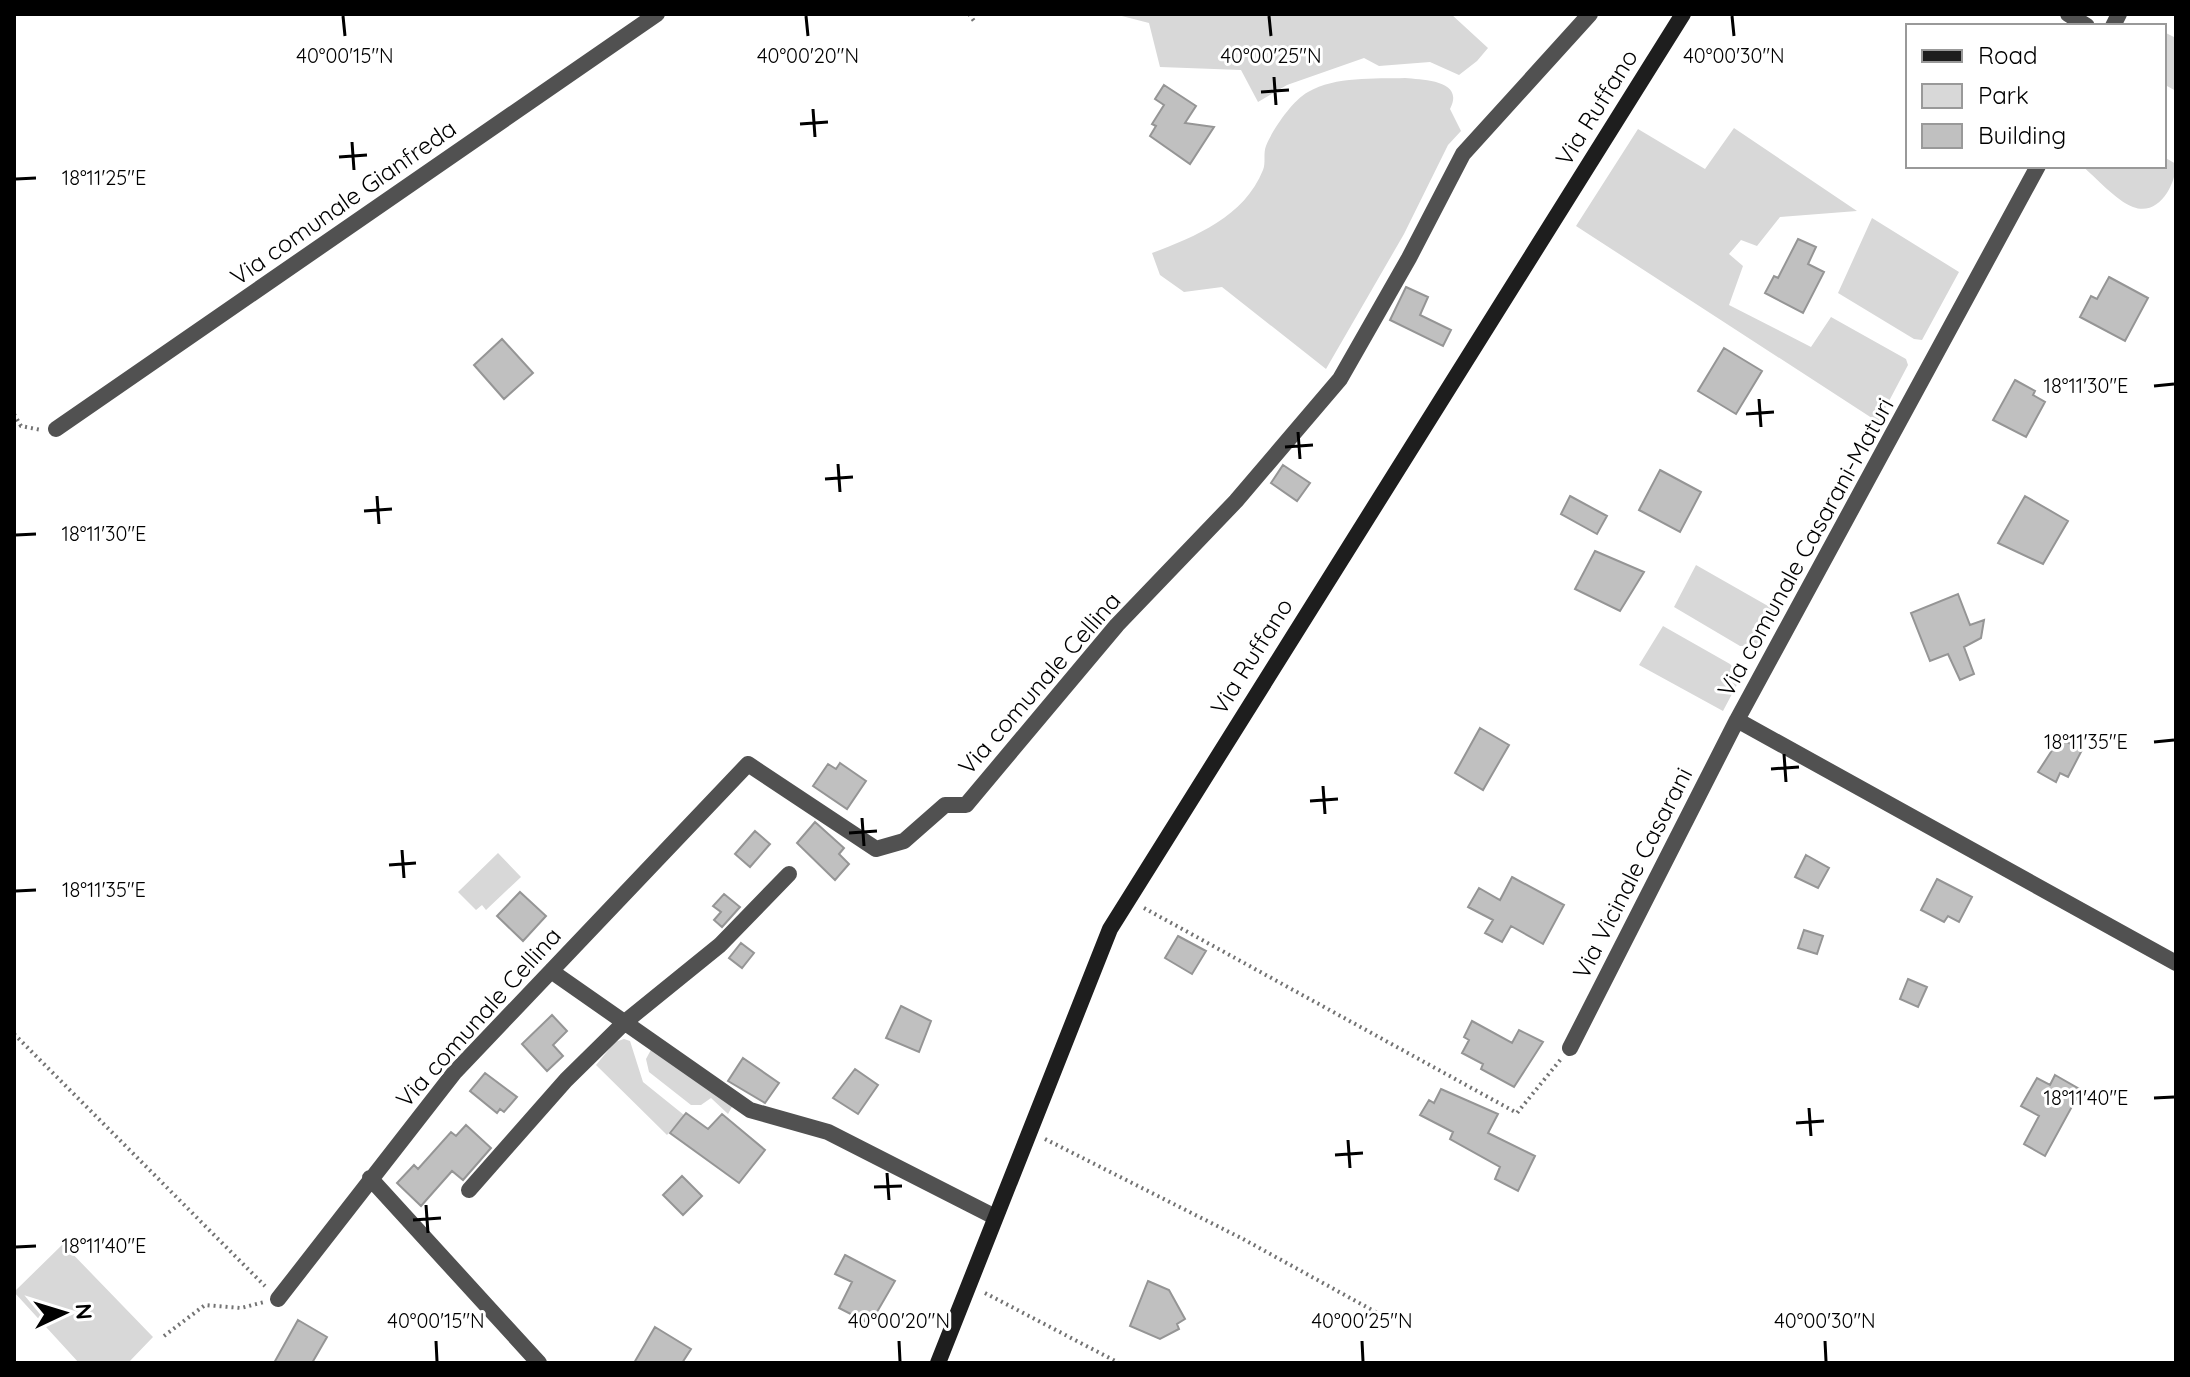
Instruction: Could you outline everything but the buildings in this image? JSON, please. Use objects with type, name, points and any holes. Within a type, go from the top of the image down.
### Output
[{"type":"street","name":"Via comunale Gianfreda","points":[[56,429],[657,14]]},
{"type":"street","name":"Via comunale Cellina","points":[[278,1299],[454,1073],[748,764],[876,849],[904,841],[945,805],[966,805],[1117,625],[1236,501],[1340,379],[1409,258],[1463,154],[1590,14]]},
{"type":"street","name":"Via Ruffano","points":[[938,1363],[1110,929],[1683,14]]},
{"type":"street","name":"Via comunale Casarani-Maturi","points":[[2037,168],[1737,720],[2176,963]]},
{"type":"street","name":"Via Vicinale Casarani","points":[[1570,1048],[1737,720]]},
{"type":"street","points":[[469,1190],[566,1080],[625,1022],[720,945],[789,874]]},
{"type":"street","points":[[551,971],[750,1110],[828,1132],[995,1217]]},
{"type":"street","points":[[370,1178],[539,1363]]},
{"type":"path","points":[[969,14],[974,21]]},
{"type":"path","points":[[14,414],[21,426],[35,431],[56,429]]},
{"type":"path","points":[[1128,899],[1517,1113],[1570,1048]]},
{"type":"path","points":[[14,1034],[278,1299]]},
{"type":"path","points":[[1028,1131],[1243,1239],[1392,1321]]},
{"type":"path","points":[[969,1284],[1119,1363]]},
{"type":"path","points":[[164,1336],[205,1305],[241,1308],[278,1299]]},
{"type":"green space","points":[[1114,14],[1451,14],[1488,48],[1459,75],[1430,62],[1379,66],[1364,58],[1287,85],[1258,102],[1241,70],[1160,67],[1149,23]]},
{"type":"green space","points":[[2166,33],[2176,38],[2176,91],[2167,86]]},
{"type":"green space","points":[[1405,78],[1432,81],[1447,87],[1453,99],[1450,109],[1461,131],[1448,145],[1404,234],[1326,369],[1222,287],[1184,292],[1160,275],[1152,253],[1217,223],[1244,200],[1263,170],[1265,149],[1273,132],[1302,96],[1331,83]]},
{"type":"green space","points":[[1734,128],[1857,211],[1780,217],[1757,246],[1741,240],[1729,254],[1743,266],[1729,305],[1811,347],[1831,317],[1906,359],[1908,365],[1878,422],[1576,226],[1638,129],[1705,169]]},
{"type":"green space","points":[[2166,158],[2176,164],[2173,181],[2158,203],[2142,209],[2120,199],[2084,168],[2166,168]]},
{"type":"green space","points":[[1872,218],[1959,272],[1922,340],[1914,339],[1838,293]]},
{"type":"green space","points":[[1696,565],[1775,610],[1756,646],[1740,646],[1674,607]]},
{"type":"green space","points":[[1663,626],[1730,664],[1741,677],[1723,711],[1639,665]]},
{"type":"green space","points":[[498,853],[521,877],[486,910],[482,905],[476,910],[458,892]]},
{"type":"green space","points":[[630,1041],[643,1082],[684,1115],[667,1135],[596,1065],[615,1042]]},
{"type":"green space","points":[[653,1046],[733,1105],[728,1114],[711,1098],[701,1105],[691,1105],[649,1072],[646,1059]]},
{"type":"green space","points":[[63,1244],[153,1337],[128,1363],[79,1363],[14,1292]]}]
